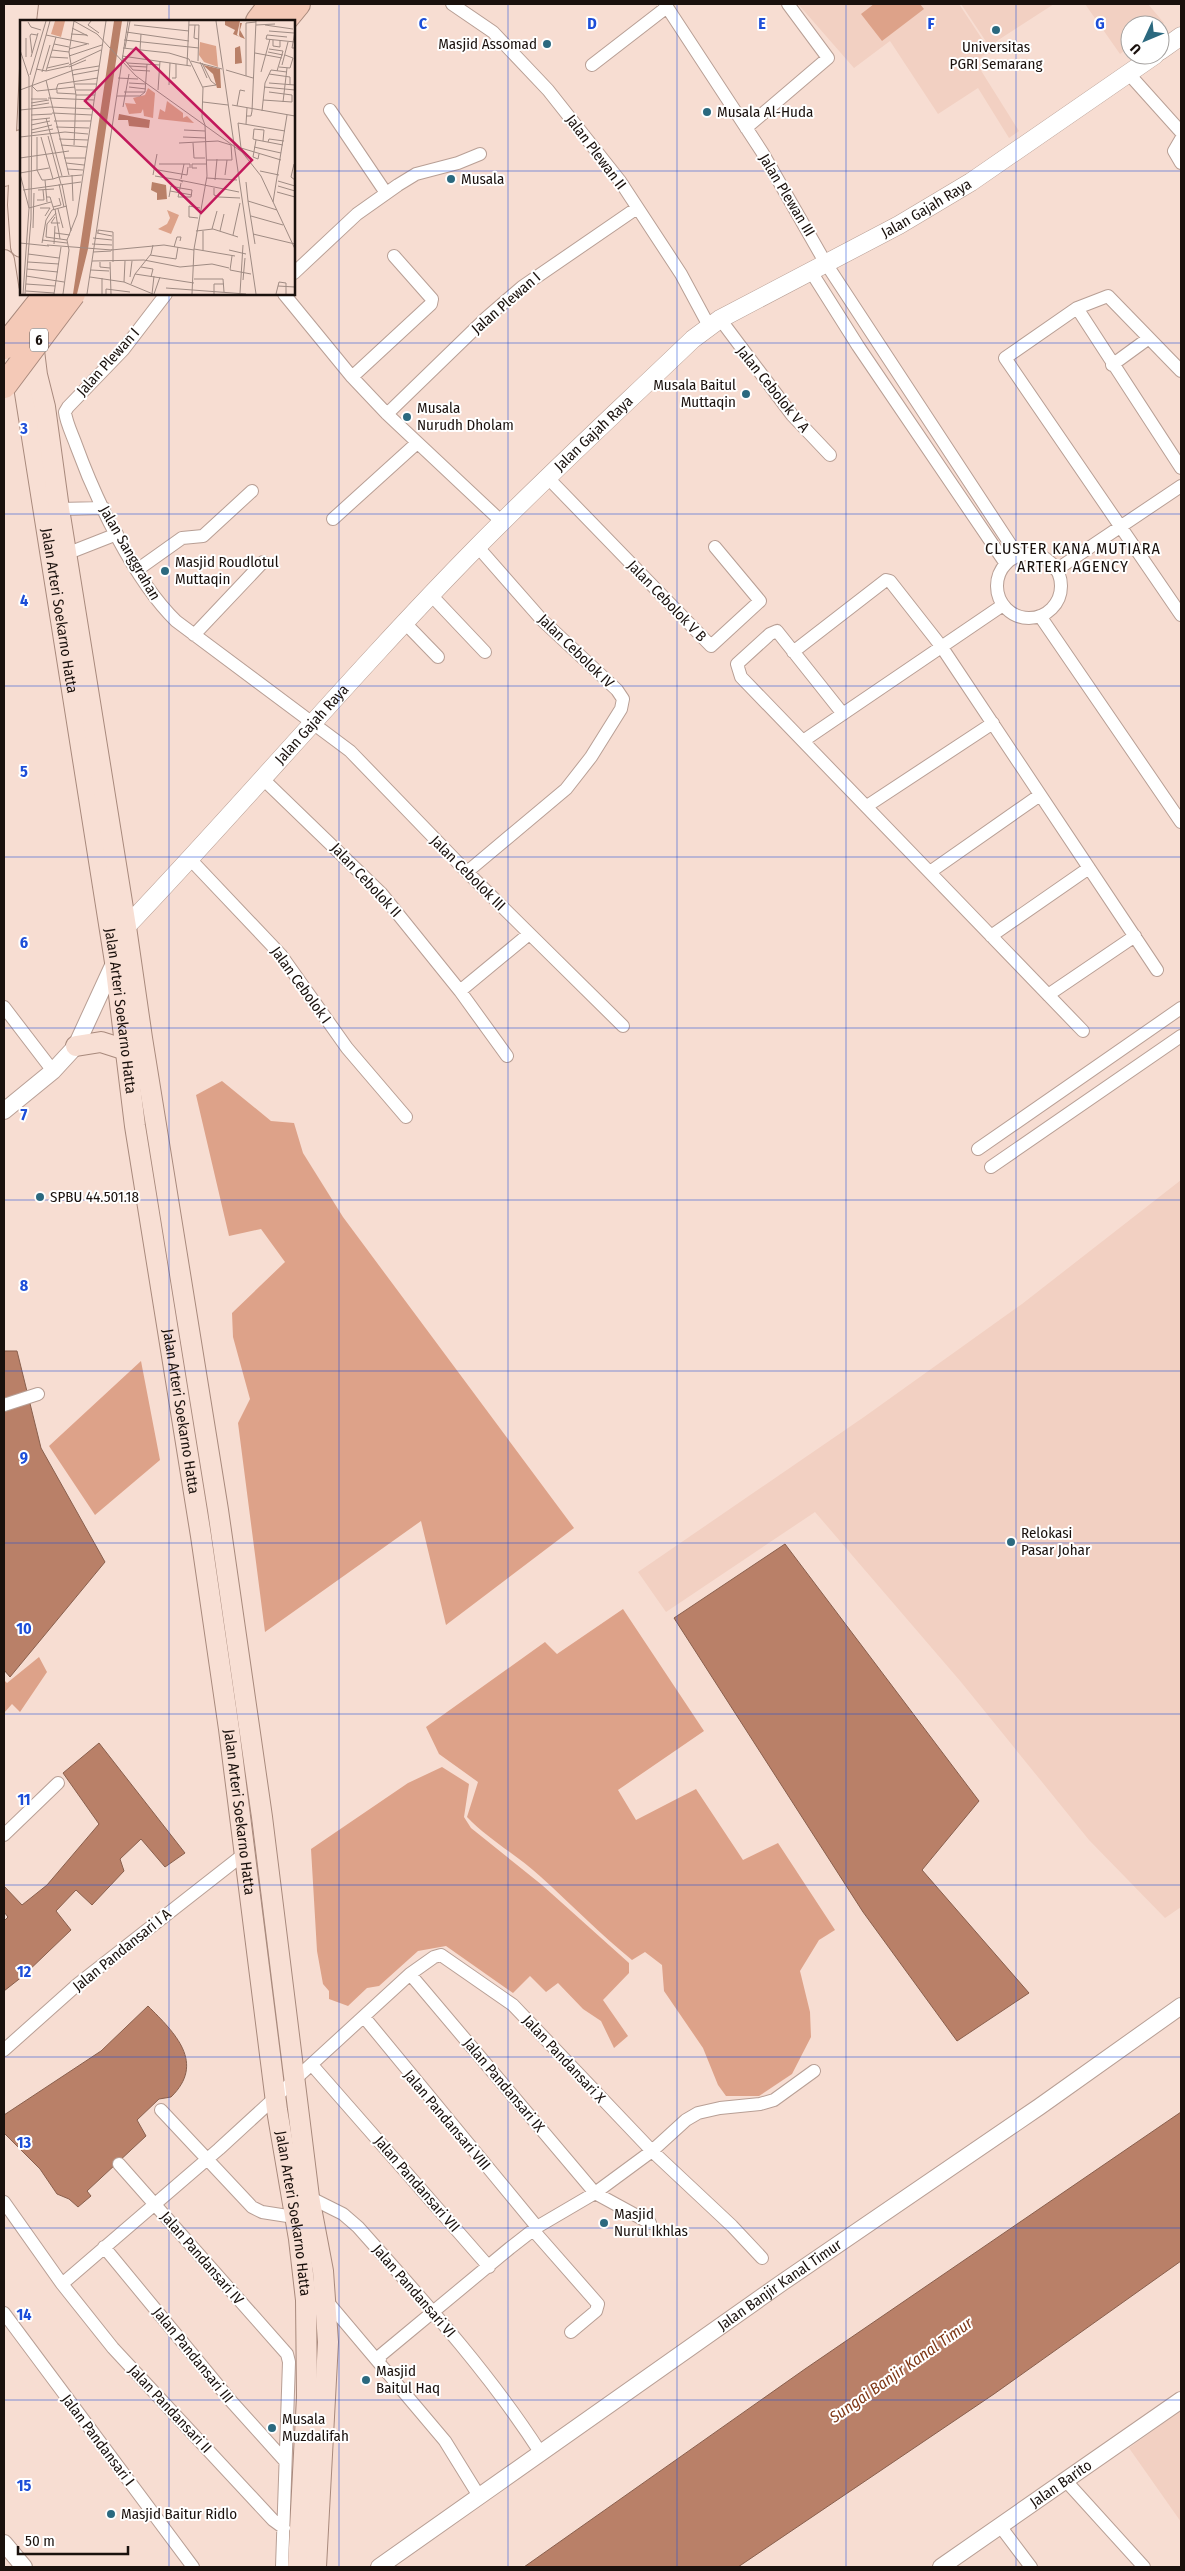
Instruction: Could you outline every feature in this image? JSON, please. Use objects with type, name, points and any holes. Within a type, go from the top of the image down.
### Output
[{"type":"highway","points":[[259,20],[271,4]]},
{"type":"highway","points":[[285,20],[298,4]]},
{"type":"highway","name":"6","points":[[4,347],[45,295]]},
{"type":"highway","name":"6","points":[[4,386],[72,295]]},
{"type":"main road","points":[[4,176],[12,4]]},
{"type":"main road","points":[[26,20],[28,4]]},
{"type":"main road","points":[[1170,44],[1181,36]]},
{"type":"main road","name":"Jalan Gajah Raya","points":[[126,927],[477,546],[693,339],[714,323],[817,266],[899,225],[971,182],[1064,120],[1140,65]]},
{"type":"main road","points":[[20,162],[18,205],[20,233]]},
{"type":"main road","name":"Jalan Arteri Soekarno Hatta","points":[[4,260],[115,962],[134,1126],[201,1536],[229,1729],[276,2097],[294,2218],[299,2239],[316,2396],[316,2567]]},
{"type":"main road","name":"Jalan Arteri Soekarno Hatta","points":[[27,295],[58,508],[224,1549],[262,1817],[309,2197],[325,2299],[328,2342],[316,2396],[298,2567]]},
{"type":"main road","points":[[76,1046],[101,1042],[126,1050]]},
{"type":"street","name":"Jalan Plewan II","points":[[452,4],[493,32],[548,90],[620,181],[714,323]]},
{"type":"street","points":[[746,128],[828,58],[788,4]]},
{"type":"street","points":[[592,65],[666,5]]},
{"type":"street","name":"Jalan Plewan III","points":[[666,5],[746,128],[812,235],[817,266]]},
{"type":"street","points":[[1128,73],[1181,132]]},
{"type":"street","points":[[330,110],[386,193]]},
{"type":"street","points":[[1181,139],[1174,151],[1181,162]]},
{"type":"street","points":[[295,272],[357,214],[386,193],[416,174],[458,163],[480,154]]},
{"type":"street","name":"Jalan Plewan I","points":[[387,414],[486,318],[522,287],[637,208]]},
{"type":"street","points":[[352,377],[431,304],[432,299],[394,256]]},
{"type":"street","points":[[817,266],[874,334],[1018,556]]},
{"type":"street","points":[[817,266],[858,346],[1006,564]]},
{"type":"street","name":"Jalan Plewan I","points":[[68,406],[123,350],[165,295]]},
{"type":"street","points":[[285,295],[352,377],[387,414],[502,522]]},
{"type":"street","points":[[1181,372],[1108,296],[1076,308],[1005,358],[1122,526],[1181,615]]},
{"type":"street","points":[[1076,308],[1181,468]]},
{"type":"street","name":"Jalan Cebolok V A","points":[[714,323],[792,416],[830,455]]},
{"type":"street","points":[[858,346],[874,334]]},
{"type":"street","points":[[1112,365],[1149,338]]},
{"type":"street","name":"Jalan Sanggrahan","points":[[68,406],[66,415],[83,465],[117,534],[156,600],[176,621],[312,724]]},
{"type":"street","points":[[333,519],[417,442]]},
{"type":"street","name":"Jalan Cebolok V B","points":[[548,478],[711,646],[760,601],[715,547]]},
{"type":"street","points":[[1056,570],[1181,486]]},
{"type":"street","points":[[138,570],[182,538],[203,536],[252,491]]},
{"type":"street","points":[[58,508],[104,508]]},
{"type":"street","points":[[66,554],[117,534]]},
{"type":"street","name":"Jalan Cebolok IV","points":[[467,872],[566,788],[591,756],[621,708],[623,700],[617,690],[542,620],[477,546]]},
{"type":"street","points":[[1029,554],[1040,556],[1049,562],[1056,570],[1060,588],[1059,597],[1055,605],[1040,616],[1019,617],[1002,604],[998,594],[997,583],[1000,573],[1006,564],[1018,556],[1029,554]]},
{"type":"street","points":[[194,635],[263,562]]},
{"type":"street","points":[[793,652],[886,580],[890,581],[941,646],[1157,970]]},
{"type":"street","points":[[431,596],[485,652]]},
{"type":"street","points":[[803,741],[1002,604]]},
{"type":"street","points":[[1040,616],[1181,822]]},
{"type":"street","points":[[405,623],[438,658]]},
{"type":"street","points":[[843,714],[777,631],[770,634],[737,664],[741,677],[1083,1031]]},
{"type":"street","points":[[867,806],[992,723]]},
{"type":"street","name":"Jalan Cebolok III","points":[[312,724],[361,762],[467,872],[623,1026]]},
{"type":"street","name":"Jalan Cebolok II","points":[[263,779],[381,893],[460,991],[506,1056]]},
{"type":"street","points":[[930,872],[1040,795]]},
{"type":"street","name":"Jalan Cebolok I","points":[[190,859],[281,955],[347,1048],[406,1117]]},
{"type":"street","points":[[991,936],[1089,868]]},
{"type":"street","points":[[4,1111],[53,1071],[76,1046],[115,962],[126,927]]},
{"type":"street","points":[[460,991],[529,934]]},
{"type":"street","points":[[1048,995],[1134,936]]},
{"type":"street","points":[[4,1007],[53,1071]]},
{"type":"street","points":[[978,1149],[1181,1008]]},
{"type":"street","points":[[991,1167],[1181,1036]]},
{"type":"street","points":[[4,1405],[38,1394]]},
{"type":"street","points":[[4,1835],[58,1784]]},
{"type":"street","name":"Jalan Pandansari I A","points":[[4,2050],[78,1984],[244,1854]]},
{"type":"street","name":"Jalan Pandansari X","points":[[410,1974],[434,1957],[441,1955],[503,1996],[652,2151]]},
{"type":"street","points":[[62,2284],[208,2159],[410,1974]]},
{"type":"street","name":"Jalan Pandansari IX","points":[[410,1974],[595,2193]]},
{"type":"street","name":"Jalan Banjir Kanal Timur","points":[[379,2567],[540,2452],[1181,2006]]},
{"type":"street","name":"Jalan Pandansari VIII","points":[[364,2018],[598,2304],[596,2311],[571,2332]]},
{"type":"street","name":"Jalan Pandansari VII","points":[[312,2065],[489,2267]]},
{"type":"street","points":[[380,2362],[381,2355],[432,2311],[535,2229],[595,2193],[652,2151],[686,2120],[698,2113],[774,2100],[814,2071]]},
{"type":"street","points":[[161,2110],[256,2210],[294,2218]]},
{"type":"street","points":[[652,2151],[732,2226],[762,2258]]},
{"type":"street","name":"Jalan Pandansari IV","points":[[119,2164],[285,2352],[289,2362],[285,2461]]},
{"type":"street","points":[[595,2193],[650,2223]]},
{"type":"street","name":"Jalan Pandansari VI","points":[[309,2197],[343,2214],[358,2227],[432,2311],[505,2401],[540,2452]]},
{"type":"street","name":"Jalan Pandansari II","points":[[4,2202],[62,2284],[113,2348],[274,2520],[284,2528]]},
{"type":"street","name":"Jalan Pandansari III","points":[[104,2247],[231,2402],[285,2461]]},
{"type":"street","points":[[325,2299],[380,2362],[445,2442],[479,2496]]},
{"type":"street","name":"Jalan Pandansari I","points":[[4,2313],[192,2567]]},
{"type":"street","name":"Jalan Barito","points":[[941,2567],[1181,2400]]},
{"type":"street","points":[[282,2567],[285,2461]]},
{"type":"street","points":[[1066,2481],[1144,2567]]},
{"type":"street","points":[[1000,2526],[1031,2567]]},
{"type":"street","points":[[4,2543],[24,2567]]},
{"type":"shaded area","points":[[798,4],[959,4],[990,51],[975,61],[1019,131],[1009,138],[978,88],[938,114],[890,41],[854,68]]},
{"type":"shaded area","points":[[874,4],[920,4],[924,9],[882,41],[861,14]]},
{"type":"shaded area","name":"Universitas PGRI Semarang","points":[[961,4],[1054,4],[989,46]]},
{"type":"shaded area","points":[[1085,4],[1148,4],[1157,15],[1120,15],[1120,54]]},
{"type":"shaded area","points":[[222,1081],[271,1121],[294,1123],[303,1153],[343,1217],[574,1528],[446,1625],[421,1521],[265,1632],[238,1423],[250,1399],[233,1337],[232,1313],[285,1262],[261,1229],[229,1236],[196,1095]]},
{"type":"shaded area","name":"Relokasi Pasar Johar","points":[[1181,1180],[1181,1907],[1165,1918],[1089,1840],[961,1682],[815,1512],[666,1612],[638,1572],[864,1417],[1022,1304]]},
{"type":"shaded area","points":[[141,1361],[160,1460],[95,1515],[49,1446]]},
{"type":"shaded area","points":[[623,1609],[704,1731],[618,1790],[636,1820],[696,1789],[743,1860],[778,1843],[835,1930],[819,1940],[800,1971],[810,2012],[811,2037],[792,2074],[759,2096],[726,2096],[718,2085],[703,2048],[664,1991],[662,1965],[645,1952],[632,1960],[532,1869],[484,1833],[467,1817],[478,1782],[439,1754],[426,1727],[545,1642],[557,1654]]},
{"type":"shaded area","points":[[39,1657],[47,1672],[20,1712],[12,1704],[4,1713],[4,1680],[7,1683]]},
{"type":"shaded area","points":[[442,1767],[469,1784],[464,1817],[471,1828],[542,1885],[629,1963],[629,1973],[603,2000],[628,2036],[614,2048],[601,2021],[583,2009],[558,1983],[546,1992],[530,1976],[513,1993],[446,1946],[418,1951],[379,1986],[367,1988],[348,2006],[329,1999],[329,1991],[323,1984],[317,1951],[311,1849],[408,1783]]},
{"type":"shaded area","points":[[1181,2410],[1181,2522],[1129,2448]]},
{"type":"water","points":[[4,1351],[17,1351],[41,1448],[105,1562],[10,1677],[4,1670]]},
{"type":"water","points":[[785,1544],[979,1801],[922,1870],[1029,1993],[957,2041],[863,1912],[674,1618]]},
{"type":"water","points":[[99,1743],[185,1853],[165,1867],[141,1839],[120,1859],[124,1871],[92,1905],[76,1890],[56,1911],[71,1930],[23,1976],[4,1991],[4,1921],[8,1917],[4,1912],[4,1886],[22,1905],[47,1885],[99,1824],[63,1773]]},
{"type":"water","points":[[148,2006],[168,2027],[183,2049],[186,2060],[186,2072],[181,2084],[171,2097],[159,2099],[137,2120],[146,2136],[87,2191],[91,2196],[78,2207],[69,2199],[57,2194],[40,2169],[4,2133],[4,2115],[101,2051]]},
{"type":"water","name":"Sungai Banjir Kanal Timur","points":[[1181,2112],[1181,2261],[994,2394],[738,2567],[524,2567],[805,2369]]},
{"type":"place","name":"Universitas PGRI Semarang","points":[[996,30]]},
{"type":"place","name":"Masjid Assomad","points":[[547,44]]},
{"type":"place","name":"Musala Al-Huda","points":[[707,112]]},
{"type":"place","name":"Musala","points":[[451,179]]},
{"type":"place","name":"Musala Baitul Muttaqin","points":[[746,394]]},
{"type":"place","name":"Musala Nurudh Dholam","points":[[407,417]]},
{"type":"place","name":"Masjid Roudlotul Muttaqin","points":[[165,571]]},
{"type":"place","name":"SPBU 44.501.18","points":[[40,1197]]},
{"type":"place","name":"Relokasi Pasar Johar","points":[[1011,1542]]},
{"type":"place","name":"Masjid Nurul Ikhlas","points":[[604,2223]]},
{"type":"place","name":"Masjid Baitul Haq","points":[[366,2380]]},
{"type":"place","name":"Musala Muzdalifah","points":[[272,2428]]},
{"type":"place","name":"Masjid Baitur Ridlo","points":[[111,2514]]},
{"type":"district","name":"CLUSTER KANA MUTIARA ARTERI AGENCY","points":[[1073,557]]}]
